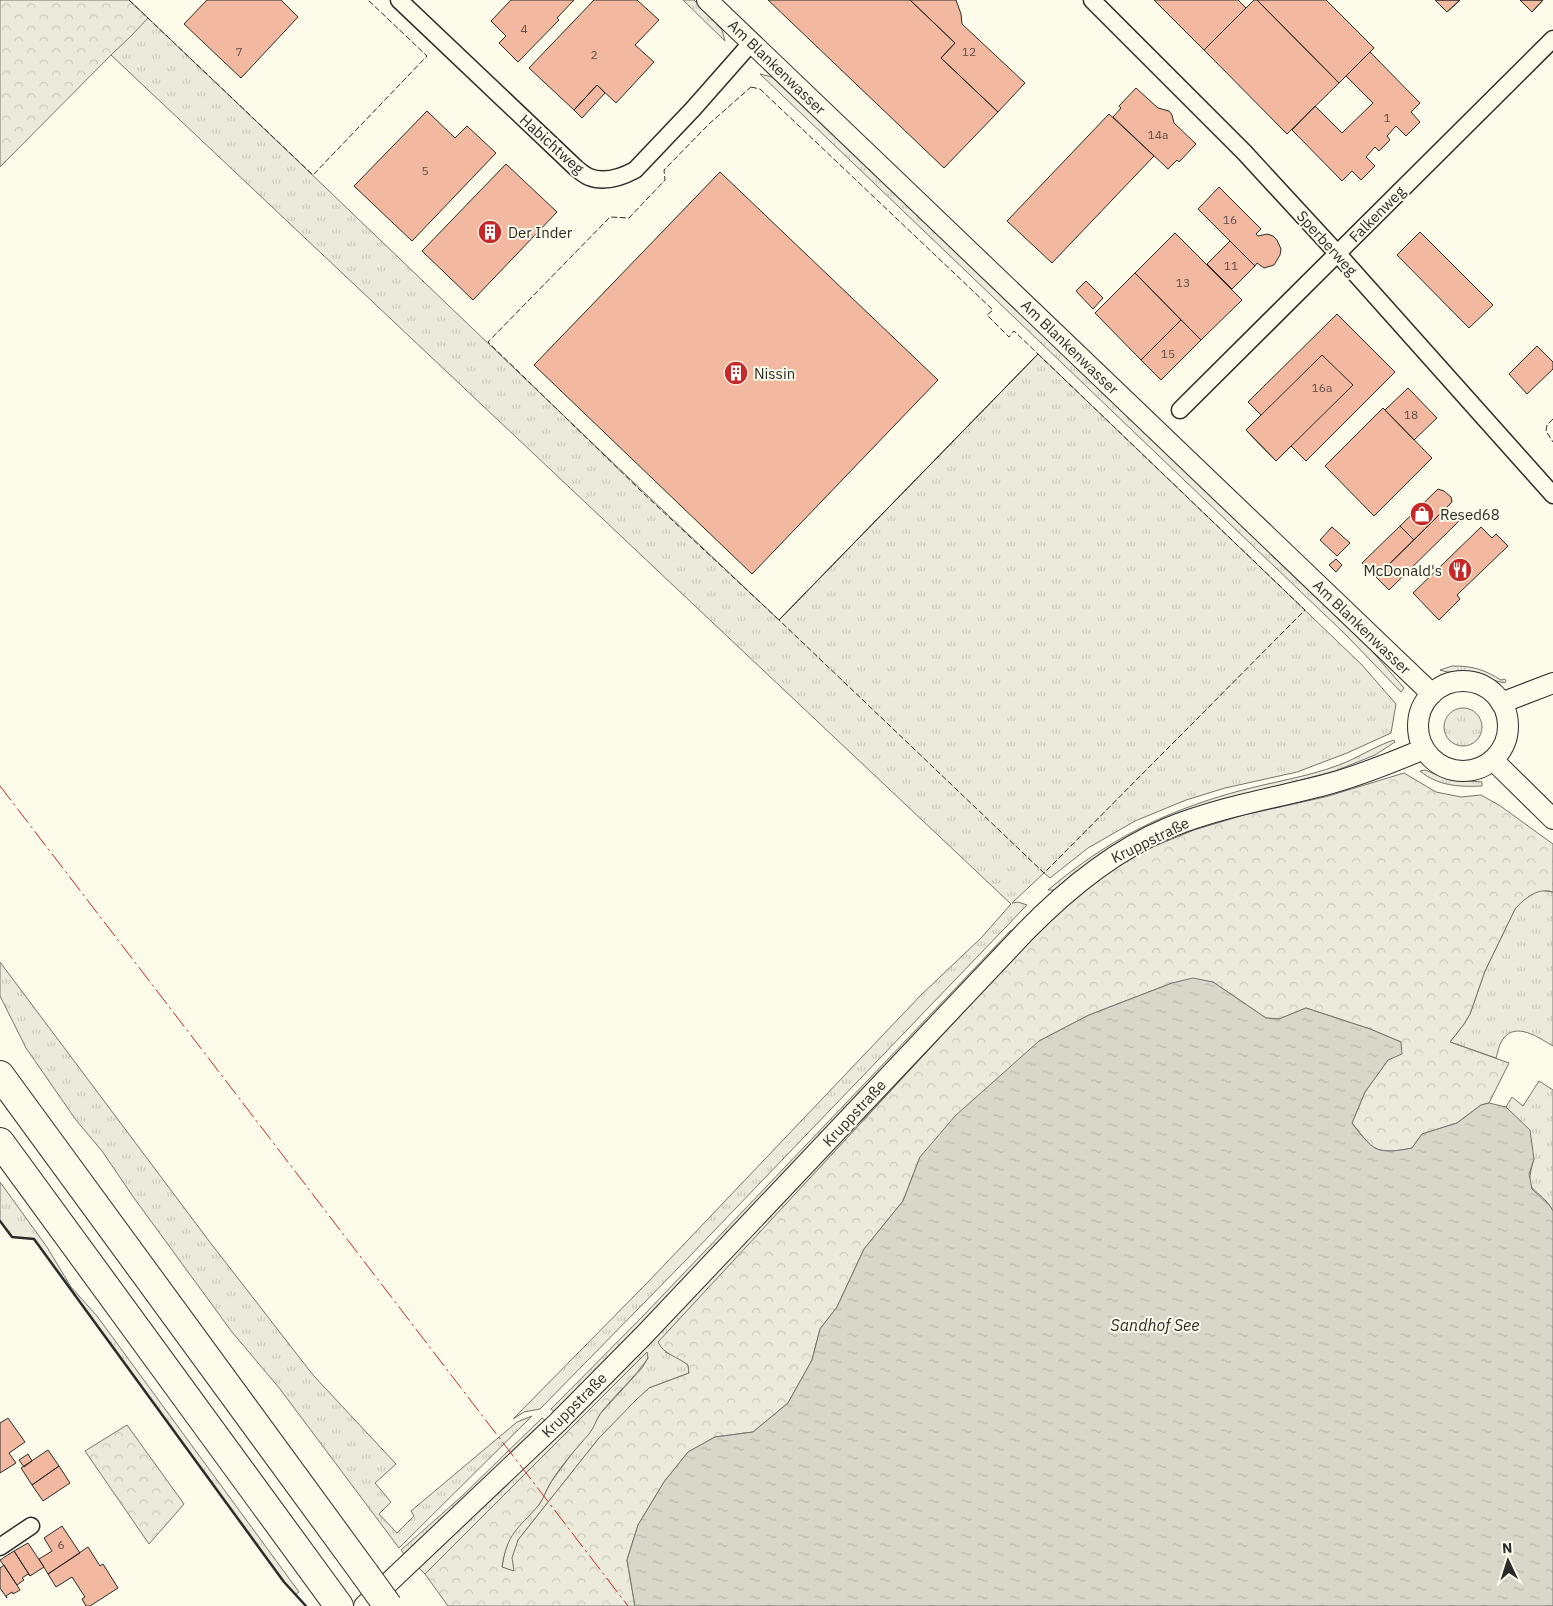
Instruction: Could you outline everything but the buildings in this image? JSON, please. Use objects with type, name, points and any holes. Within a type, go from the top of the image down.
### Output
[{"type":"highway","points":[[0,1075],[388,1606]]},
{"type":"highway","points":[[0,1142],[337,1603]]},
{"type":"street","name":"Habichtweg","points":[[399,0],[576,168],[590,177],[604,179],[625,176],[635,170],[694,109],[752,42]]},
{"type":"street","name":"Am Blankenwasser","points":[[707,0],[1432,694]]},
{"type":"street","name":"Sperberweg","points":[[1092,0],[1223,131],[1337,253],[1553,495]]},
{"type":"street","name":"Falkenweg","points":[[1180,410],[1553,38]]},
{"type":"street","points":[[1456,682],[1470,682],[1494,693],[1501,703],[1507,718],[1508,732],[1504,746],[1493,760],[1484,766],[1471,770],[1457,771],[1444,767],[1433,760],[1424,749],[1419,735],[1419,720],[1423,706],[1432,694],[1443,686],[1456,682]]},
{"type":"street","points":[[1501,703],[1553,683]]},
{"type":"street","name":"Kruppstraße","points":[[364,1606],[557,1423],[645,1334],[1025,932],[1078,883],[1107,861],[1137,843],[1174,826],[1231,807],[1345,779],[1424,749]]},
{"type":"street","points":[[1493,760],[1553,819]]},
{"type":"street","points":[[0,1547],[31,1526]]},
{"type":"green space","points":[[0,0],[129,0],[148,18],[0,167]]},
{"type":"green space","points":[[129,0],[779,620],[1038,354],[1362,665],[1396,704],[1391,733],[1347,753],[1297,772],[1225,788],[1186,800],[1135,821],[1088,848],[1050,878],[1044,873],[1012,903],[1018,902],[1027,905],[687,1259],[540,1409],[524,1412],[513,1419],[648,1282],[921,995],[982,937],[1011,904],[111,55],[120,46]]},
{"type":"green space","points":[[683,0],[694,0],[722,30],[725,41]]},
{"type":"green space","points":[[760,74],[772,77],[783,85],[1294,575],[1371,650],[1404,688],[1401,692],[1346,635]]},
{"type":"green space","points":[[1452,666],[1478,669],[1506,681],[1505,683],[1473,674],[1440,670]]},
{"type":"green space","points":[[1463,708],[1477,713],[1482,727],[1477,741],[1463,746],[1449,741],[1444,727],[1449,713]]},
{"type":"green space","points":[[1394,740],[1395,742],[1375,755],[1335,771],[1187,810],[1148,827],[1055,890],[1048,890],[1092,856],[1138,829],[1162,818],[1212,799],[1327,769]]},
{"type":"green space","points":[[1425,770],[1447,779],[1482,782],[1482,786],[1457,786],[1441,783],[1420,771]]},
{"type":"green space","points":[[1404,773],[1436,792],[1461,797],[1481,795],[1499,805],[1553,844],[1553,892],[1542,891],[1532,894],[1515,909],[1485,971],[1470,1014],[1450,1042],[1509,1063],[1489,1103],[1481,1105],[1457,1123],[1422,1134],[1412,1148],[1385,1151],[1371,1145],[1352,1123],[1365,1092],[1401,1042],[1370,1029],[1306,1008],[1279,1019],[1266,1018],[1213,982],[1172,983],[1089,1015],[1039,1041],[920,1157],[903,1201],[864,1249],[837,1307],[820,1329],[812,1360],[788,1403],[753,1432],[715,1437],[688,1452],[664,1482],[638,1525],[627,1560],[635,1606],[448,1606],[425,1574],[647,1352],[648,1358],[643,1366],[600,1414],[591,1432],[555,1475],[540,1503],[514,1532],[507,1546],[502,1567],[514,1571],[512,1558],[518,1540],[599,1438],[649,1388],[689,1373],[688,1365],[663,1350],[658,1342],[1057,913],[1103,874],[1150,848],[1194,830],[1244,815],[1325,797]]},
{"type":"green space","points":[[1539,890],[1553,892],[1553,1046],[1528,1033],[1514,1031],[1503,1039],[1496,1058],[1450,1042],[1470,1014],[1485,971],[1515,909],[1522,901]]},
{"type":"green space","points":[[1011,930],[1012,932],[701,1262],[555,1412],[551,1409],[643,1316]]},
{"type":"green space","points":[[0,962],[209,1241],[313,1375],[396,1464],[375,1483],[391,1502],[379,1514],[397,1533],[414,1516],[411,1511],[517,1422],[532,1416],[399,1548],[280,1389],[232,1332],[102,1151],[76,1120],[26,1048],[0,996]]},
{"type":"green space","points":[[924,1054],[828,1159],[665,1352],[679,1358],[688,1365],[689,1373],[649,1388],[599,1438],[518,1540],[514,1572],[502,1567],[510,1537],[527,1516],[539,1505],[551,1482],[590,1432],[600,1414],[642,1368],[648,1358],[646,1353],[425,1574],[418,1567]]},
{"type":"green space","points":[[1539,1081],[1553,1090],[1553,1211],[1531,1185],[1531,1171],[1534,1159],[1506,1107],[1512,1097],[1523,1106]]},
{"type":"green space","points":[[0,1182],[47,1247],[71,1287],[97,1316],[299,1592],[296,1594],[284,1582],[34,1239],[12,1237],[0,1221]]},
{"type":"green space","points":[[542,1418],[546,1421],[404,1554],[401,1550],[461,1497]]},
{"type":"green space","points":[[127,1425],[184,1504],[149,1544],[85,1451]]},
{"type":"water","name":"Sandhof See","points":[[1193,978],[1213,982],[1266,1018],[1279,1019],[1306,1008],[1370,1029],[1401,1042],[1402,1054],[1388,1060],[1365,1092],[1352,1123],[1360,1134],[1377,1149],[1390,1151],[1412,1148],[1422,1134],[1457,1123],[1481,1105],[1489,1103],[1506,1107],[1530,1130],[1534,1159],[1529,1174],[1532,1189],[1553,1211],[1553,1606],[635,1606],[627,1560],[638,1525],[664,1482],[688,1452],[715,1437],[753,1432],[788,1403],[812,1360],[820,1329],[837,1307],[864,1249],[903,1201],[920,1157],[955,1116],[1039,1041],[1089,1015],[1172,983]]},
{"type":"fence","points":[[129,0],[313,175],[427,56],[368,0]]},
{"type":"fence","points":[[751,87],[760,89],[993,310],[987,315],[1009,337],[1014,331],[1038,354],[779,620],[642,492],[488,342],[610,217],[629,218],[665,180],[664,170],[709,124],[751,87]]},
{"type":"fence","points":[[1038,354],[1305,610],[1044,873],[779,620],[1038,354]]},
{"type":"fence","points":[[1553,419],[1547,425],[1546,431],[1553,442]]},
{"type":"wall","points":[[0,1221],[12,1237],[34,1239],[284,1582],[306,1606]]},
{"type":"power","points":[[0,786],[628,1606]]},
{"type":"place","name":"Der Inder","points":[[490,232]]},
{"type":"place","name":"Nissin","points":[[736,373]]},
{"type":"place","name":"Resed68","points":[[1422,514]]},
{"type":"place","name":"McDonald's","points":[[1460,570]]}]
